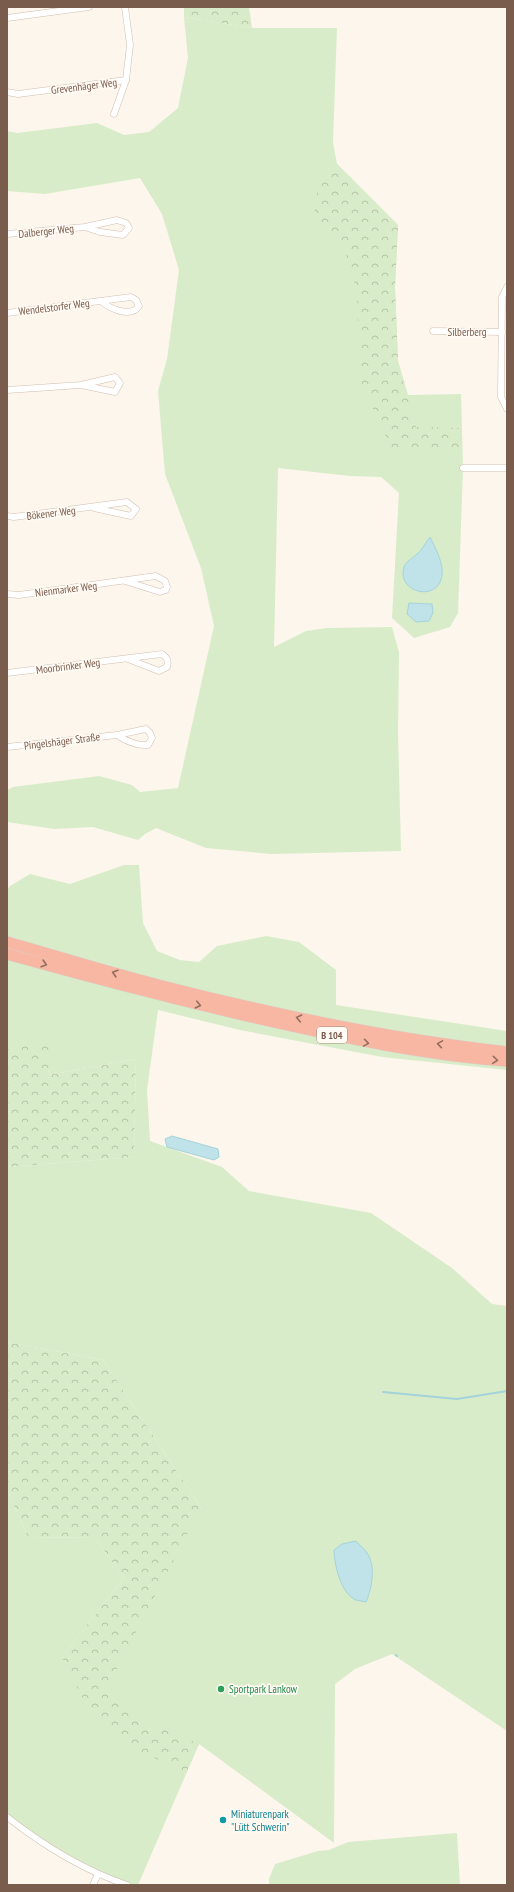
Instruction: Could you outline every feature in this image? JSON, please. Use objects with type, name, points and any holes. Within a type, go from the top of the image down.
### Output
[{"type":"highway","name":"B 104","points":[[7,942],[156,990],[357,1031],[449,1046],[507,1052]]},
{"type":"highway","name":"B 104","points":[[7,954],[360,1042],[474,1059],[507,1061]]},
{"type":"street","points":[[7,18],[89,7]]},
{"type":"street","points":[[125,7],[130,45],[126,80]]},
{"type":"street","name":"Grevenhäger Weg","points":[[7,92],[18,94],[126,80],[114,114]]},
{"type":"street","name":"Dalberger Weg","points":[[7,234],[85,227],[117,220],[122,220],[129,228],[123,235],[100,232],[85,227]]},
{"type":"street","name":"Silberberg","points":[[507,287],[502,297],[501,397],[507,409]]},
{"type":"street","name":"Wendelstorfer Weg","points":[[7,313],[131,297],[136,300],[139,306],[136,311],[130,313],[107,306],[101,302]]},
{"type":"street","name":"Silberberg","points":[[433,331],[502,332]]},
{"type":"street","points":[[7,390],[82,385],[115,377],[120,383],[115,392],[82,385]]},
{"type":"street","points":[[463,468],[507,468]]},
{"type":"street","name":"Bökener Weg","points":[[7,516],[14,517],[94,508],[128,502],[136,509],[132,516],[94,508]]},
{"type":"street","name":"Nienmarker Weg","points":[[7,594],[19,595],[156,576],[165,581],[167,587],[166,590],[160,592],[125,581]]},
{"type":"street","name":"Moorbrinker Weg","points":[[7,673],[162,654],[167,658],[168,663],[167,667],[158,670],[128,659]]},
{"type":"street","name":"Pingelshäger Straße","points":[[7,746],[117,735],[146,729],[152,738],[148,745],[142,745],[126,741],[117,735]]},
{"type":"street","points":[[7,1817],[35,1839],[61,1855],[98,1874],[127,1885]]},
{"type":"street","points":[[93,1885],[98,1874]]},
{"type":"green space","points":[[184,7],[249,7],[252,28],[184,17]]},
{"type":"green space","points":[[184,17],[252,28],[337,28],[333,142],[337,164],[398,225],[395,287],[398,361],[408,395],[461,394],[463,468],[458,613],[450,627],[414,638],[392,618],[399,493],[381,477],[350,476],[278,468],[274,647],[306,631],[327,628],[392,627],[399,652],[398,733],[401,851],[271,854],[206,848],[156,828],[138,840],[93,827],[54,829],[7,822],[7,790],[13,787],[99,776],[132,785],[140,792],[178,788],[214,626],[201,568],[165,474],[158,391],[167,359],[179,270],[162,214],[140,178],[45,194],[7,191],[7,131],[17,133],[97,123],[124,135],[149,132],[178,108],[188,58]]},
{"type":"green space","points":[[337,164],[398,225],[395,287],[398,361],[416,427],[461,428],[462,452],[391,448],[359,378],[357,291],[346,254],[313,222],[320,174]]},
{"type":"green space","points":[[124,865],[139,865],[143,923],[157,951],[180,960],[199,962],[217,946],[266,936],[299,942],[336,970],[336,1005],[507,1031],[507,1070],[382,1057],[240,1030],[158,1010],[147,1090],[150,1141],[222,1167],[249,1191],[371,1213],[452,1268],[492,1304],[507,1306],[507,1731],[392,1654],[355,1669],[335,1684],[334,1843],[199,1744],[138,1885],[127,1885],[61,1855],[7,1817],[7,1490],[28,1537],[95,1538],[124,1578],[62,1657],[201,1508],[103,1360],[7,1342],[7,1167],[134,1157],[136,1059],[48,1075],[51,1044],[7,1044],[7,890],[10,886],[30,874],[70,884]],"holes":[[[334,1550],[372,1566],[369,1595],[337,1570]]]},
{"type":"green space","points":[[7,1044],[52,1044],[48,1075],[136,1059],[134,1157],[7,1167]]},
{"type":"green space","points":[[7,1342],[103,1360],[201,1508],[104,1693],[150,1724],[199,1744],[186,1773],[133,1748],[88,1709],[62,1657],[124,1578],[95,1538],[28,1537],[7,1490]]},
{"type":"green space","points":[[457,1833],[460,1885],[269,1885],[269,1879],[275,1864],[318,1851],[329,1850],[348,1842]]},
{"type":"water","points":[[430,537],[442,566],[442,575],[439,584],[434,589],[427,592],[419,591],[406,583],[403,576],[404,567],[408,561],[421,550]]},
{"type":"water","points":[[409,603],[432,604],[433,613],[429,621],[416,622],[407,614]]},
{"type":"water","points":[[172,1136],[218,1149],[219,1157],[214,1160],[167,1147],[165,1139]]},
{"type":"water","points":[[356,1541],[370,1558],[372,1570],[370,1591],[366,1602],[356,1600],[346,1592],[339,1578],[335,1563],[334,1550],[342,1544]]},
{"type":"waterway","points":[[383,1392],[457,1399],[507,1391]]},
{"type":"place","name":"Sportpark Lankow","points":[[221,1689]]},
{"type":"place","name":"Miniaturenpark \"Lütt Schwerin\"","points":[[223,1820]]}]
